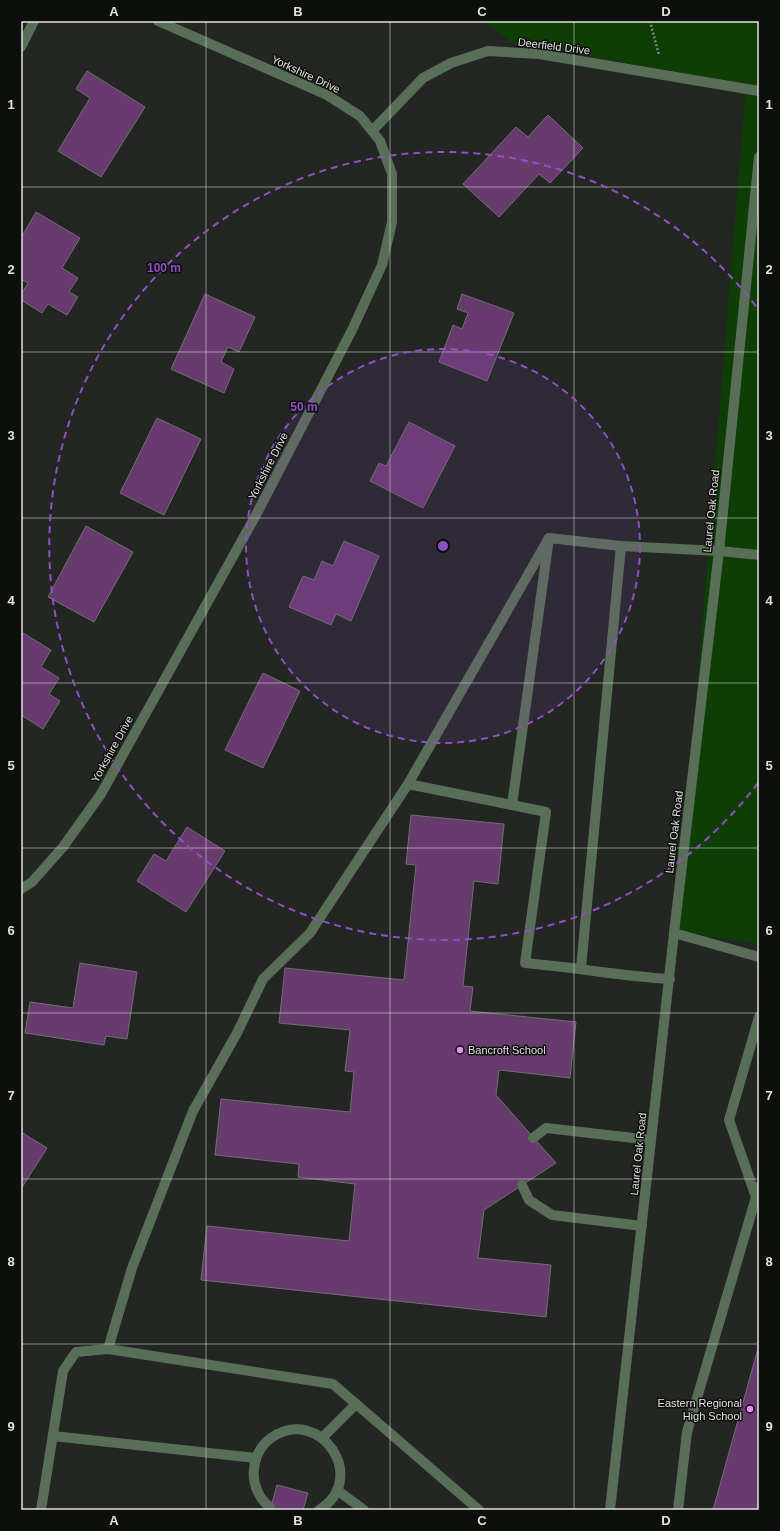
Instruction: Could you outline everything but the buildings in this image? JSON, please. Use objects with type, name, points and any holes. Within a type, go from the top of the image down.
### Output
[{"type":"street","points":[[21,47],[34,21]]},
{"type":"street","name":"Yorkshire Drive","points":[[21,889],[32,882],[63,847],[101,794],[256,515],[352,330],[379,272],[392,222],[392,174],[380,141],[360,116],[327,95],[158,21]]},
{"type":"street","name":"Deerfield Drive","points":[[372,131],[423,78],[451,63],[488,51],[539,54],[759,91]]},
{"type":"street","name":"Laurel Oak Road","points":[[610,1510],[674,933],[719,551],[759,157]]},
{"type":"street","points":[[550,538],[621,546],[719,551],[759,555]]},
{"type":"street","points":[[108,1349],[132,1268],[193,1111],[237,1033],[263,979],[310,933],[408,784],[550,538]]},
{"type":"street","points":[[512,805],[550,538]]},
{"type":"street","points":[[581,968],[621,546]]},
{"type":"street","points":[[408,784],[546,812],[525,962],[581,968],[633,976],[670,979]]},
{"type":"street","points":[[674,933],[759,958]]},
{"type":"street","points":[[756,1197],[729,1120],[759,1016]]},
{"type":"street","points":[[533,1138],[546,1128],[651,1140]]},
{"type":"street","points":[[522,1185],[528,1200],[552,1215],[642,1226]]},
{"type":"street","points":[[678,1510],[687,1432],[759,1187]]},
{"type":"street","points":[[41,1510],[63,1371],[76,1352],[108,1349],[333,1384],[479,1510]]},
{"type":"street","points":[[322,1438],[356,1404]]},
{"type":"street","points":[[270,1507],[263,1500],[256,1487],[253,1472],[256,1458],[267,1441],[284,1431],[304,1430],[322,1438],[335,1452],[339,1464],[340,1478],[337,1490],[328,1503],[319,1510]]},
{"type":"street","points":[[52,1436],[256,1458]]},
{"type":"street","points":[[337,1490],[364,1510]]},
{"type":"path","points":[[650,21],[664,75]]},
{"type":"green space","points":[[482,21],[759,21],[759,944],[677,931],[746,84],[514,43]]},
{"type":"place","name":"Bancroft School","points":[[460,1050]]},
{"type":"place","name":"Eastern Regional High School","points":[[750,1409]]}]
